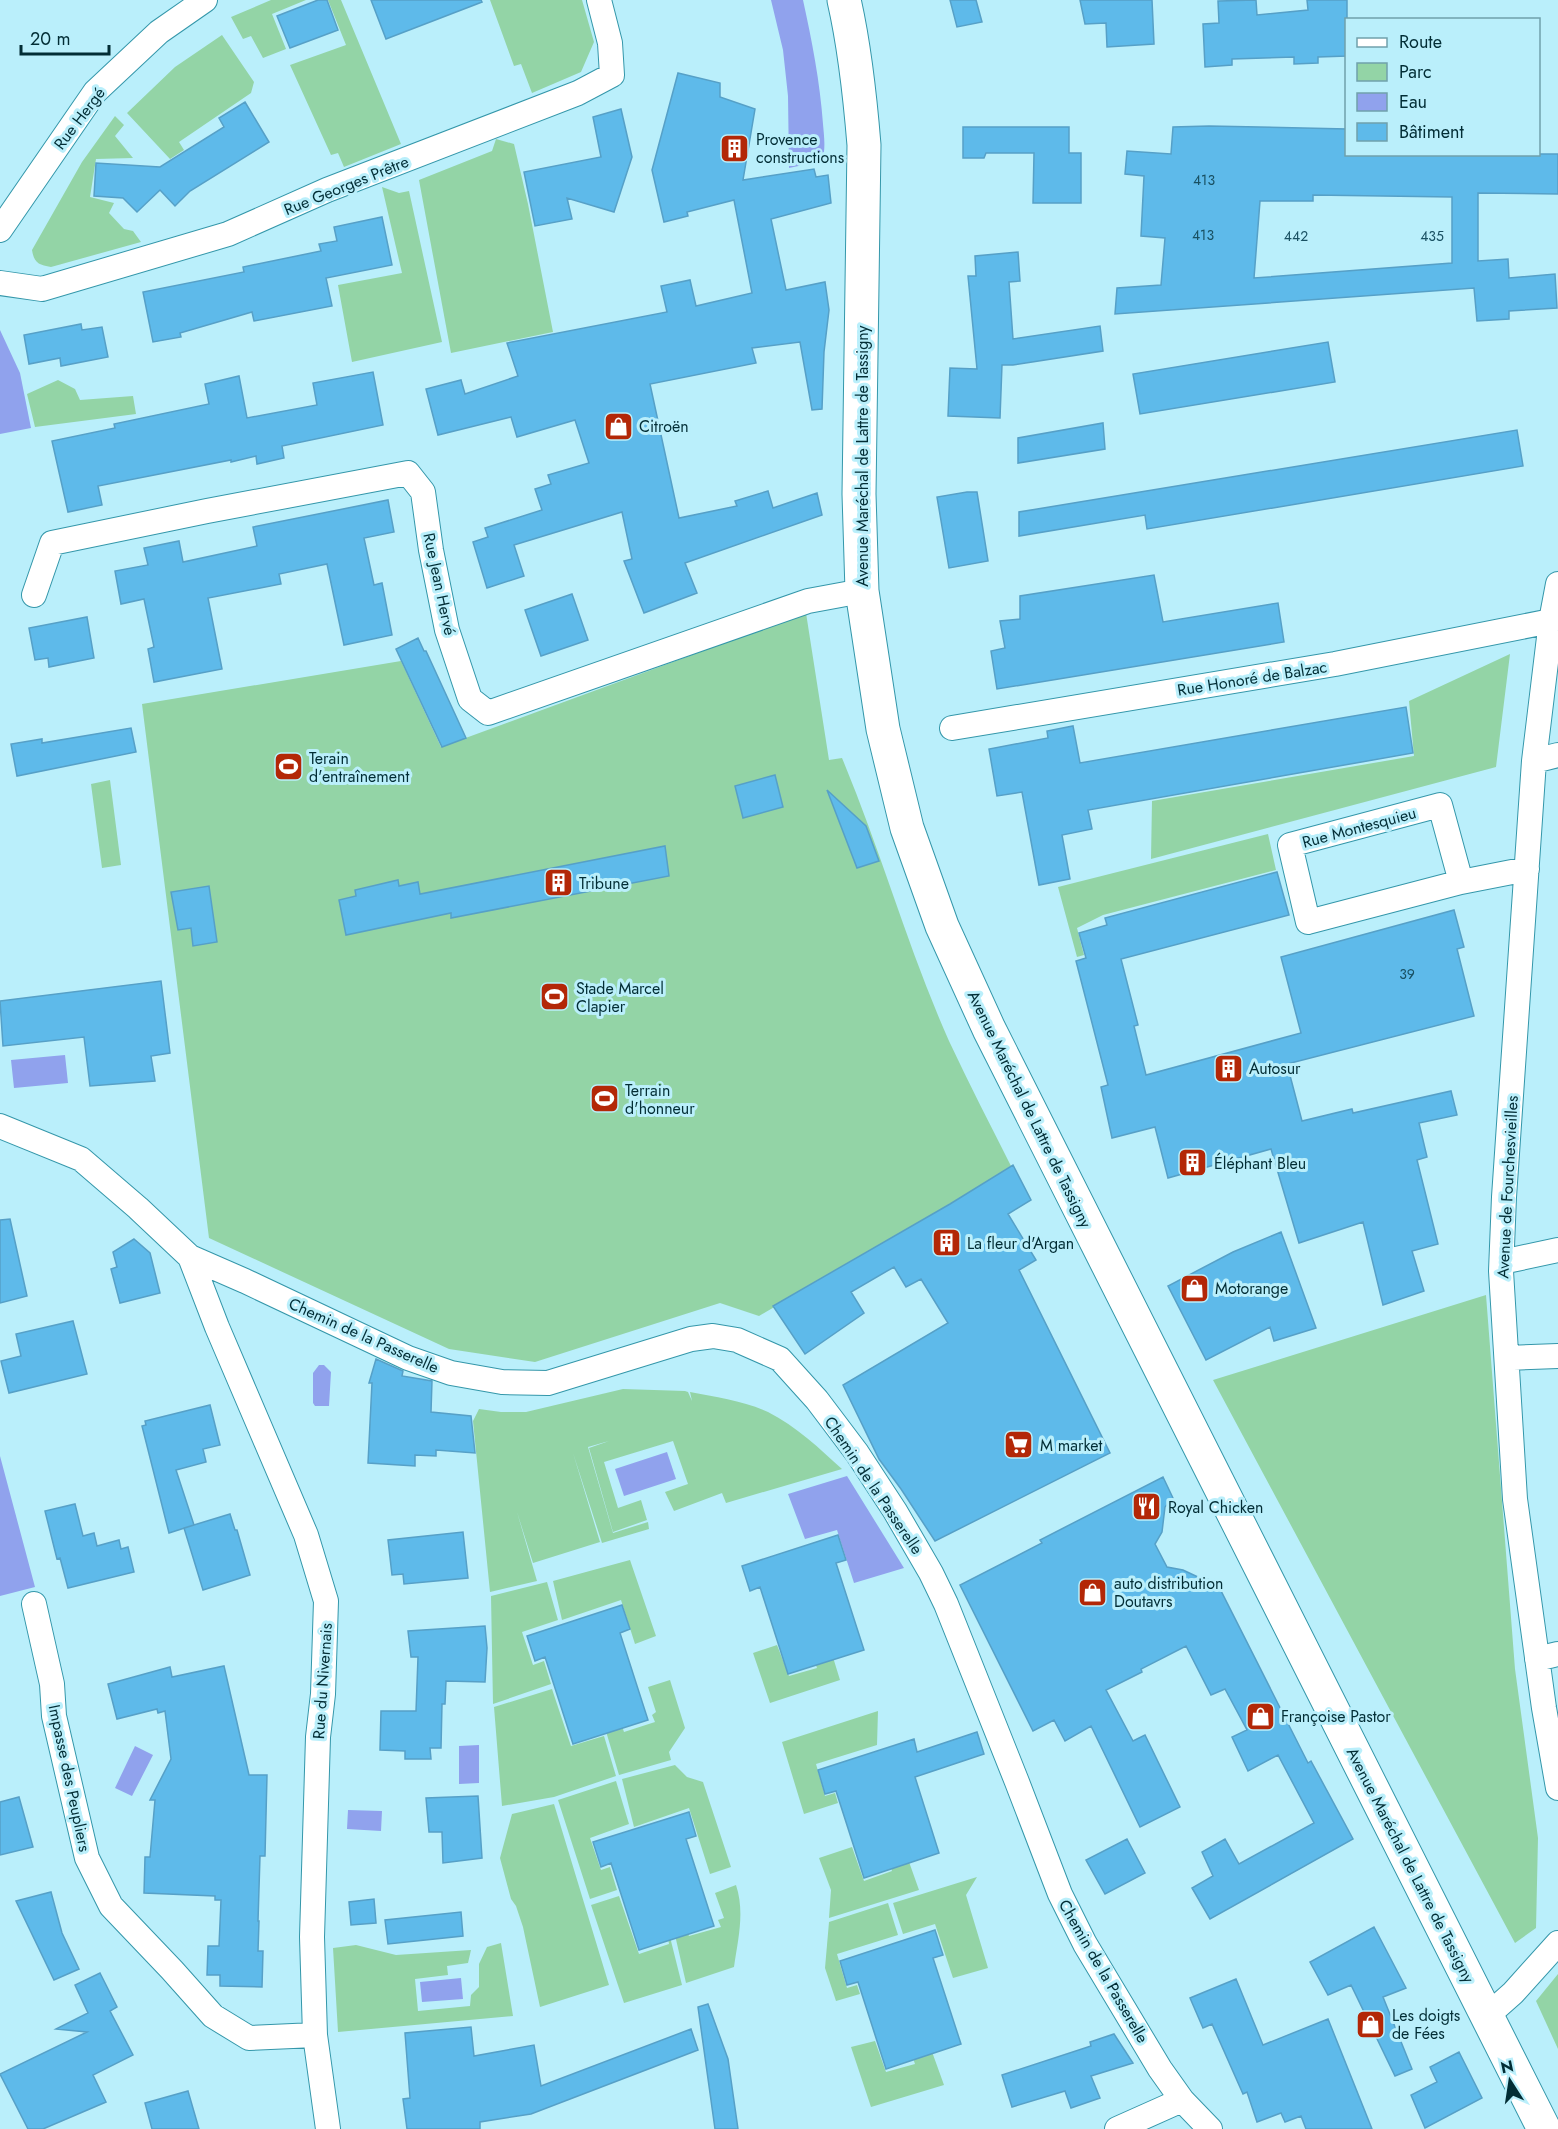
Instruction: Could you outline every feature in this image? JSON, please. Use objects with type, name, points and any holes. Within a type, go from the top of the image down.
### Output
[{"type":"main road","name":"Avenue Maréchal de Lattre de Tassigny","points":[[844,0],[851,31],[864,145],[859,494],[861,591],[883,729],[907,828],[942,926],[989,1029],[1544,2129]]},
{"type":"street","name":"Rue Hergé","points":[[0,230],[95,92],[159,32],[205,0]]},
{"type":"street","name":"Rue Georges Prêtre","points":[[0,283],[42,289],[228,234],[327,190],[578,93],[612,75],[610,43],[599,0]]},
{"type":"street","name":"Rue Jean Hervé","points":[[34,595],[52,543],[207,511],[408,474],[423,492],[431,550],[447,630],[470,699],[488,713],[808,601],[861,591]]},
{"type":"street","name":"Avenue de Fourchesvieilles","points":[[1558,584],[1551,621],[1534,761],[1504,1197],[1502,1262],[1515,1499],[1548,1657],[1558,1788]]},
{"type":"street","name":"Rue Honoré de Balzac","points":[[952,728],[1335,664],[1551,621]]},
{"type":"street","points":[[1534,761],[1558,755]]},
{"type":"street","name":"Rue Montesquieu","points":[[1461,882],[1440,805],[1290,845],[1308,922],[1461,882],[1527,868]]},
{"type":"street","name":"Chemin de la Passerelle","points":[[0,1126],[81,1159],[190,1257],[408,1358],[451,1373],[502,1382],[548,1383],[691,1339],[713,1336],[737,1340],[780,1359],[817,1400],[857,1453],[895,1511],[931,1573],[970,1661],[1060,1894],[1085,1944],[1160,2069],[1182,2100],[1210,2129]]},
{"type":"street","points":[[1502,1262],[1558,1250]]},
{"type":"street","name":"Rue du Nivernais","points":[[190,1257],[217,1327],[306,1535],[326,1601],[323,1694],[316,1779],[312,1936],[315,2035],[327,2129]]},
{"type":"street","points":[[1507,1358],[1558,1356]]},
{"type":"street","name":"Impasse des Peupliers","points":[[34,1604],[51,1684],[54,1716],[87,1858],[111,1906],[213,2016],[249,2038],[315,2035]]},
{"type":"street","points":[[1487,2016],[1514,1993],[1558,1943]]},
{"type":"street","points":[[1117,2129],[1182,2100]]},
{"type":"green space","points":[[271,0],[306,0],[272,14],[286,49],[263,58],[251,36],[243,39],[231,17]]},
{"type":"green space","points":[[328,0],[341,0],[401,144],[344,167],[338,153],[331,155],[290,65],[346,45]]},
{"type":"green space","points":[[490,0],[582,0],[594,42],[581,72],[532,93],[521,64],[514,66]]},
{"type":"green space","points":[[222,35],[254,82],[251,93],[179,142],[184,150],[170,159],[127,113],[175,67]]},
{"type":"green space","points":[[115,116],[124,125],[115,136],[133,158],[96,159],[90,197],[114,203],[109,213],[124,229],[133,231],[141,242],[51,267],[40,264],[34,258],[32,250],[82,162]]},
{"type":"green space","points":[[496,139],[514,144],[553,332],[451,353],[419,180],[492,151]]},
{"type":"green space","points":[[382,187],[399,193],[409,191],[442,342],[352,362],[338,285],[402,273]]},
{"type":"green space","points":[[58,380],[75,389],[80,400],[133,396],[136,414],[35,427],[27,394]]},
{"type":"green space","name":"Stade Marcel Clapier","points":[[806,613],[829,760],[842,758],[934,1006],[1012,1168],[759,1316],[720,1303],[535,1362],[449,1349],[209,1238],[142,704],[401,661],[441,747]]},
{"type":"green space","points":[[1510,654],[1496,767],[1151,859],[1152,801],[1414,756],[1409,701]]},
{"type":"green space","points":[[110,780],[121,865],[102,868],[91,784]]},
{"type":"green space","points":[[1268,834],[1276,870],[1103,915],[1077,928],[1084,955],[1077,957],[1058,887]]},
{"type":"green space","points":[[1486,1295],[1515,1669],[1538,1838],[1536,1928],[1515,1943],[1213,1380]]},
{"type":"green space","points":[[623,1389],[685,1391],[688,1392],[692,1401],[690,1392],[759,1408],[798,1431],[842,1469],[726,1503],[722,1493],[674,1511],[665,1492],[688,1484],[673,1441],[604,1462],[618,1508],[641,1500],[647,1520],[613,1532],[589,1448],[609,1441],[588,1447],[613,1533],[648,1522],[649,1529],[602,1543],[573,1453],[600,1542],[533,1563],[517,1512],[537,1581],[490,1592],[473,1421],[479,1409],[526,1412]]},
{"type":"green space","points":[[630,1560],[656,1636],[635,1644],[621,1600],[562,1620],[553,1581]]},
{"type":"green space","points":[[547,1582],[558,1620],[522,1632],[533,1665],[544,1661],[551,1684],[493,1704],[491,1596]]},
{"type":"green space","points":[[777,1645],[789,1676],[817,1668],[814,1660],[832,1654],[840,1680],[770,1703],[753,1653]]},
{"type":"green space","points":[[670,1680],[685,1728],[669,1752],[671,1760],[619,1775],[605,1728],[621,1723],[624,1732],[655,1722],[652,1715],[656,1712],[648,1687]]},
{"type":"green space","points":[[552,1689],[571,1746],[604,1736],[616,1776],[554,1797],[502,1806],[494,1707]]},
{"type":"green space","points":[[878,1711],[877,1745],[816,1764],[825,1796],[835,1793],[838,1803],[804,1814],[782,1742]]},
{"type":"green space","points":[[675,1765],[687,1777],[703,1782],[731,1867],[710,1874],[689,1808],[634,1827],[622,1779]]},
{"type":"green space","points":[[616,1781],[629,1824],[590,1838],[601,1870],[610,1867],[617,1890],[590,1899],[558,1800]]},
{"type":"green space","points":[[554,1804],[609,1985],[540,2007],[523,1927],[516,1906],[511,1899],[500,1858],[512,1814]]},
{"type":"green space","points":[[852,1847],[864,1881],[892,1871],[890,1864],[908,1859],[919,1890],[829,1918],[831,1890],[819,1858]]},
{"type":"green space","points":[[977,1877],[966,1895],[988,1968],[953,1978],[935,1924],[903,1934],[893,1903]]},
{"type":"green space","points":[[736,1885],[740,1915],[734,1967],[686,1983],[675,1935],[687,1931],[689,1936],[721,1927],[718,1920],[724,1918],[715,1893]]},
{"type":"green space","points":[[619,1896],[639,1954],[669,1944],[668,1938],[670,1937],[682,1985],[624,2003],[591,1905]]},
{"type":"green space","points":[[888,1903],[898,1935],[837,1954],[847,1988],[857,1985],[860,1994],[836,2001],[825,1968],[829,1922]]},
{"type":"green space","points":[[501,1943],[513,2016],[338,2032],[333,1948],[356,1945],[396,1955],[471,1950],[468,1963],[447,1966],[448,1975],[415,1979],[418,2011],[470,2006],[471,1995],[479,1987],[479,1964],[487,1947]]},
{"type":"green space","points":[[1558,1974],[1558,2049],[1536,2001]]},
{"type":"green space","points":[[875,2041],[886,2072],[915,2064],[912,2055],[931,2049],[944,2085],[871,2107],[851,2047]]},
{"type":"water","points":[[771,0],[803,0],[822,108],[824,152],[822,161],[789,168],[788,96],[783,50]]},
{"type":"water","points":[[0,330],[20,373],[31,428],[0,434]]},
{"type":"water","points":[[65,1055],[68,1083],[14,1088],[11,1060]]},
{"type":"water","points":[[319,1365],[324,1365],[331,1372],[329,1406],[315,1406],[313,1403],[313,1373]]},
{"type":"water","points":[[667,1452],[676,1479],[624,1496],[615,1469]]},
{"type":"water","points":[[0,1456],[35,1587],[0,1596]]},
{"type":"water","points":[[847,1476],[904,1568],[854,1583],[837,1530],[805,1539],[788,1494]]},
{"type":"water","points":[[479,1745],[479,1783],[459,1784],[459,1746]]},
{"type":"water","points":[[135,1746],[153,1755],[132,1796],[115,1788]]},
{"type":"water","points":[[348,1810],[382,1811],[381,1831],[347,1829]]},
{"type":"water","points":[[461,1978],[463,1999],[422,2002],[420,1982]]},
{"type":"building","points":[[318,0],[327,0],[338,30],[290,48],[277,16]]},
{"type":"building","points":[[371,0],[481,0],[482,2],[386,39]]},
{"type":"building","points":[[950,0],[976,0],[982,22],[957,27]]},
{"type":"building","points":[[1080,0],[1152,0],[1154,44],[1107,47],[1106,23],[1085,24]]},
{"type":"building","points":[[1256,0],[1257,15],[1308,10],[1307,0],[1347,0],[1345,56],[1318,57],[1318,63],[1294,64],[1294,57],[1232,59],[1232,65],[1205,67],[1203,24],[1219,23],[1218,1]]},
{"type":"building","points":[[678,73],[720,83],[720,97],[755,109],[743,180],[814,169],[816,177],[828,175],[831,203],[771,219],[786,290],[825,282],[829,310],[824,352],[822,409],[812,410],[800,342],[752,348],[756,363],[650,384],[679,518],[737,506],[735,501],[768,491],[773,508],[817,493],[822,515],[685,563],[697,593],[644,613],[624,561],[632,559],[622,512],[514,545],[524,576],[487,588],[473,542],[488,537],[485,528],[542,510],[535,489],[551,484],[548,475],[589,463],[575,420],[517,437],[511,417],[438,435],[426,389],[461,380],[465,394],[518,376],[507,343],[667,312],[661,286],[690,280],[696,306],[752,293],[734,200],[687,212],[688,216],[664,222],[652,170]]},
{"type":"building","points":[[245,102],[269,142],[190,191],[175,206],[160,190],[137,212],[123,198],[94,196],[96,163],[160,167],[224,127],[219,118]]},
{"type":"building","points":[[621,109],[632,157],[614,212],[567,198],[572,219],[535,226],[524,172],[601,157],[593,117]]},
{"type":"building","points":[[1209,126],[1345,129],[1345,156],[1540,156],[1540,154],[1558,154],[1558,194],[1478,193],[1478,261],[1508,259],[1509,278],[1555,274],[1557,308],[1509,311],[1509,319],[1477,321],[1474,288],[1115,314],[1117,288],[1161,285],[1165,238],[1141,236],[1144,176],[1125,174],[1127,151],[1171,154],[1173,127]],"holes":[[[1313,195],[1452,197],[1452,263],[1254,278],[1260,201],[1313,201]]]},
{"type":"building","points":[[963,127],[1069,127],[1069,153],[1081,153],[1081,203],[1033,203],[1034,153],[986,153],[984,158],[963,158]]},
{"type":"building","points":[[382,217],[392,265],[326,278],[332,306],[254,321],[252,312],[180,333],[181,337],[153,342],[143,292],[244,272],[243,267],[321,251],[319,244],[337,241],[334,227]]},
{"type":"building","points":[[1018,252],[1020,281],[1009,282],[1013,339],[1100,326],[1103,351],[1002,365],[1000,418],[948,416],[950,368],[977,369],[968,276],[976,276],[975,256]]},
{"type":"building","points":[[81,324],[82,330],[102,327],[108,357],[61,366],[60,358],[29,364],[24,335]]},
{"type":"building","points":[[1328,342],[1335,382],[1140,414],[1133,374]]},
{"type":"building","points":[[373,372],[383,425],[282,446],[284,458],[257,464],[256,456],[98,486],[102,505],[68,512],[52,441],[115,428],[114,424],[209,404],[205,384],[239,376],[247,418],[317,405],[313,383]]},
{"type":"building","points":[[1103,423],[1105,449],[1018,463],[1018,438]]},
{"type":"building","points":[[1517,430],[1523,466],[1147,529],[1145,515],[1019,536],[1019,512]]},
{"type":"building","points":[[977,492],[988,561],[949,568],[937,497]]},
{"type":"building","points":[[388,500],[394,532],[364,538],[374,585],[382,583],[392,635],[344,645],[327,564],[279,574],[281,584],[208,598],[222,669],[154,682],[148,649],[154,647],[144,599],[121,604],[115,571],[148,565],[144,548],[179,541],[183,562],[257,546],[253,527]]},
{"type":"building","points":[[1154,575],[1163,622],[1278,603],[1284,642],[997,689],[991,651],[1005,648],[1000,621],[1020,619],[1020,596]]},
{"type":"building","points":[[572,594],[588,640],[541,656],[525,610]]},
{"type":"building","points":[[87,617],[94,658],[49,667],[48,658],[35,660],[29,628]]},
{"type":"building","points":[[418,638],[466,738],[442,747],[396,649]]},
{"type":"building","points":[[1406,707],[1413,753],[1088,810],[1092,829],[1062,835],[1070,879],[1039,885],[1022,792],[997,796],[989,749],[1048,738],[1047,731],[1073,726],[1080,763]]},
{"type":"building","points":[[131,728],[136,752],[17,776],[11,744],[42,739],[42,743]]},
{"type":"building","points":[[775,775],[783,807],[743,818],[735,786]]},
{"type":"building","points":[[827,790],[866,826],[879,861],[857,868]]},
{"type":"building","name":"Tribune","points":[[665,846],[669,876],[451,918],[451,913],[346,935],[339,900],[356,896],[355,890],[398,880],[399,886],[418,882],[420,894]]},
{"type":"building","points":[[1277,872],[1289,915],[1121,959],[1138,1025],[1134,1026],[1146,1075],[1301,1033],[1281,957],[1454,910],[1464,947],[1457,949],[1474,1016],[1287,1064],[1302,1121],[1352,1109],[1353,1113],[1451,1091],[1457,1115],[1419,1123],[1427,1157],[1417,1160],[1438,1244],[1412,1251],[1424,1291],[1383,1305],[1363,1222],[1299,1243],[1271,1149],[1168,1178],[1155,1127],[1112,1138],[1101,1087],[1108,1085],[1076,961],[1086,958],[1079,933],[1107,925],[1105,918]]},
{"type":"building","points":[[209,886],[217,942],[193,946],[191,928],[178,930],[171,892]]},
{"type":"building","points":[[161,981],[170,1053],[151,1056],[155,1081],[90,1086],[84,1037],[3,1046],[0,1001]]},
{"type":"building","points":[[1013,1165],[1031,1200],[1008,1214],[1036,1260],[1019,1270],[1110,1453],[935,1541],[879,1459],[843,1385],[948,1323],[921,1279],[906,1287],[894,1267],[851,1292],[864,1313],[805,1354],[773,1306]]},
{"type":"building","points":[[10,1219],[27,1296],[0,1303],[0,1220]]},
{"type":"building","points":[[1281,1232],[1316,1328],[1274,1341],[1270,1327],[1206,1360],[1168,1286],[1233,1252]]},
{"type":"building","points":[[134,1239],[150,1253],[160,1293],[120,1303],[111,1269],[117,1267],[113,1252]]},
{"type":"building","points":[[73,1321],[87,1374],[9,1393],[1,1361],[21,1356],[16,1334]]},
{"type":"building","points":[[376,1359],[403,1371],[402,1376],[432,1381],[431,1412],[471,1416],[475,1453],[436,1450],[436,1456],[415,1455],[415,1466],[368,1463],[372,1383],[369,1383]]},
{"type":"building","points":[[210,1405],[220,1445],[203,1449],[206,1462],[176,1470],[194,1525],[169,1533],[142,1426],[146,1425],[145,1421]]},
{"type":"building","points":[[1163,1477],[1173,1498],[1165,1507],[1162,1532],[1155,1544],[1167,1567],[1216,1581],[1308,1763],[1311,1761],[1353,1839],[1210,1919],[1192,1888],[1213,1876],[1202,1852],[1225,1839],[1239,1864],[1314,1823],[1278,1755],[1248,1771],[1232,1737],[1247,1730],[1225,1689],[1211,1695],[1186,1646],[1141,1669],[1142,1672],[1106,1690],[1133,1741],[1145,1735],[1180,1807],[1140,1827],[1091,1726],[1065,1741],[1054,1720],[1033,1731],[960,1585],[1042,1543],[1040,1540]]},
{"type":"building","points":[[75,1504],[83,1536],[94,1533],[97,1546],[119,1540],[121,1549],[128,1547],[134,1572],[68,1588],[60,1558],[57,1559],[45,1511]]},
{"type":"building","points":[[230,1514],[250,1575],[203,1590],[184,1528]]},
{"type":"building","points":[[463,1532],[468,1578],[404,1584],[403,1574],[392,1575],[388,1540]]},
{"type":"building","points":[[838,1535],[846,1560],[836,1563],[864,1650],[788,1674],[760,1587],[750,1591],[742,1566]]},
{"type":"building","points":[[622,1605],[630,1629],[620,1633],[648,1720],[573,1744],[545,1657],[535,1661],[527,1636]]},
{"type":"building","points":[[485,1626],[487,1648],[485,1682],[446,1681],[445,1704],[442,1704],[441,1748],[430,1748],[431,1759],[405,1759],[405,1751],[380,1750],[381,1711],[416,1711],[418,1657],[411,1657],[408,1631]]},
{"type":"building","points":[[224,1666],[249,1775],[267,1775],[265,1856],[260,1856],[258,1921],[258,1951],[263,1951],[262,1987],[220,1986],[220,1975],[207,1975],[208,1946],[219,1946],[221,1900],[215,1900],[215,1896],[144,1893],[145,1857],[150,1857],[155,1800],[150,1800],[171,1759],[165,1711],[158,1713],[157,1709],[117,1719],[108,1684],[170,1667],[172,1677]]},
{"type":"building","points":[[977,1732],[984,1754],[915,1777],[939,1853],[864,1878],[836,1791],[825,1794],[818,1770],[914,1739],[917,1752]]},
{"type":"building","points":[[478,1796],[482,1858],[443,1863],[442,1832],[429,1832],[426,1798]]},
{"type":"building","points":[[19,1797],[33,1847],[0,1855],[0,1802]]},
{"type":"building","points":[[689,1812],[696,1836],[686,1839],[714,1926],[639,1950],[611,1863],[601,1867],[593,1842]]},
{"type":"building","points":[[1127,1839],[1145,1873],[1105,1894],[1086,1860]]},
{"type":"building","points":[[51,1892],[62,1933],[79,1969],[54,1980],[16,1901]]},
{"type":"building","points":[[374,1899],[376,1923],[351,1925],[349,1902]]},
{"type":"building","points":[[461,1912],[463,1936],[388,1944],[385,1920]]},
{"type":"building","points":[[1374,1927],[1406,1988],[1383,1997],[1412,2069],[1395,2076],[1351,1985],[1328,1995],[1310,1962]]},
{"type":"building","points":[[935,1930],[943,1955],[933,1958],[961,2044],[886,2069],[858,1982],[847,1985],[840,1961]]},
{"type":"building","points":[[100,1973],[117,2007],[110,2011],[133,2055],[93,2075],[106,2102],[43,2129],[28,2129],[0,2074],[87,2032],[56,2029],[88,2013],[75,1985]]},
{"type":"building","points":[[1236,1979],[1263,2045],[1328,2019],[1372,2129],[1306,2129],[1301,2116],[1285,2122],[1281,2113],[1257,2122],[1247,2092],[1243,2094],[1212,2024],[1203,2028],[1190,1998]]},
{"type":"building","points":[[708,2004],[728,2059],[738,2129],[715,2129],[698,2007]]},
{"type":"building","points":[[471,2027],[474,2056],[534,2045],[541,2086],[691,2029],[698,2050],[531,2114],[480,2122],[480,2129],[407,2129],[403,2099],[410,2098],[405,2033]]},
{"type":"building","points":[[1114,2034],[1133,2063],[1091,2076],[1100,2098],[1071,2108],[1065,2091],[1012,2107],[1002,2075],[1091,2046],[1090,2042]]},
{"type":"building","points":[[1459,2052],[1482,2098],[1425,2128],[1411,2095],[1437,2082],[1430,2067]]},
{"type":"building","points":[[188,2091],[199,2129],[152,2129],[145,2103]]},
{"type":"place","name":"Provence constructions","points":[[735,148]]},
{"type":"place","name":"Citroën","points":[[618,426]]},
{"type":"place","name":"Terain d'entraînement","points":[[288,767]]},
{"type":"place","name":"Tribune","points":[[558,883]]},
{"type":"place","name":"Stade Marcel Clapier","points":[[555,997]]},
{"type":"place","name":"Autosur","points":[[1228,1068]]},
{"type":"place","name":"Terrain d'honneur","points":[[604,1099]]},
{"type":"place","name":"Éléphant Bleu","points":[[1193,1163]]},
{"type":"place","name":"La fleur d'Argan","points":[[946,1243]]},
{"type":"place","name":"Motorange","points":[[1194,1288]]},
{"type":"place","name":"M market","points":[[1019,1445]]},
{"type":"place","name":"Royal Chicken","points":[[1147,1507]]},
{"type":"place","name":"auto distribution Doutavrs","points":[[1093,1592]]},
{"type":"place","name":"Françoise Pastor","points":[[1260,1716]]},
{"type":"place","name":"Les doigts de Fées","points":[[1371,2024]]}]
